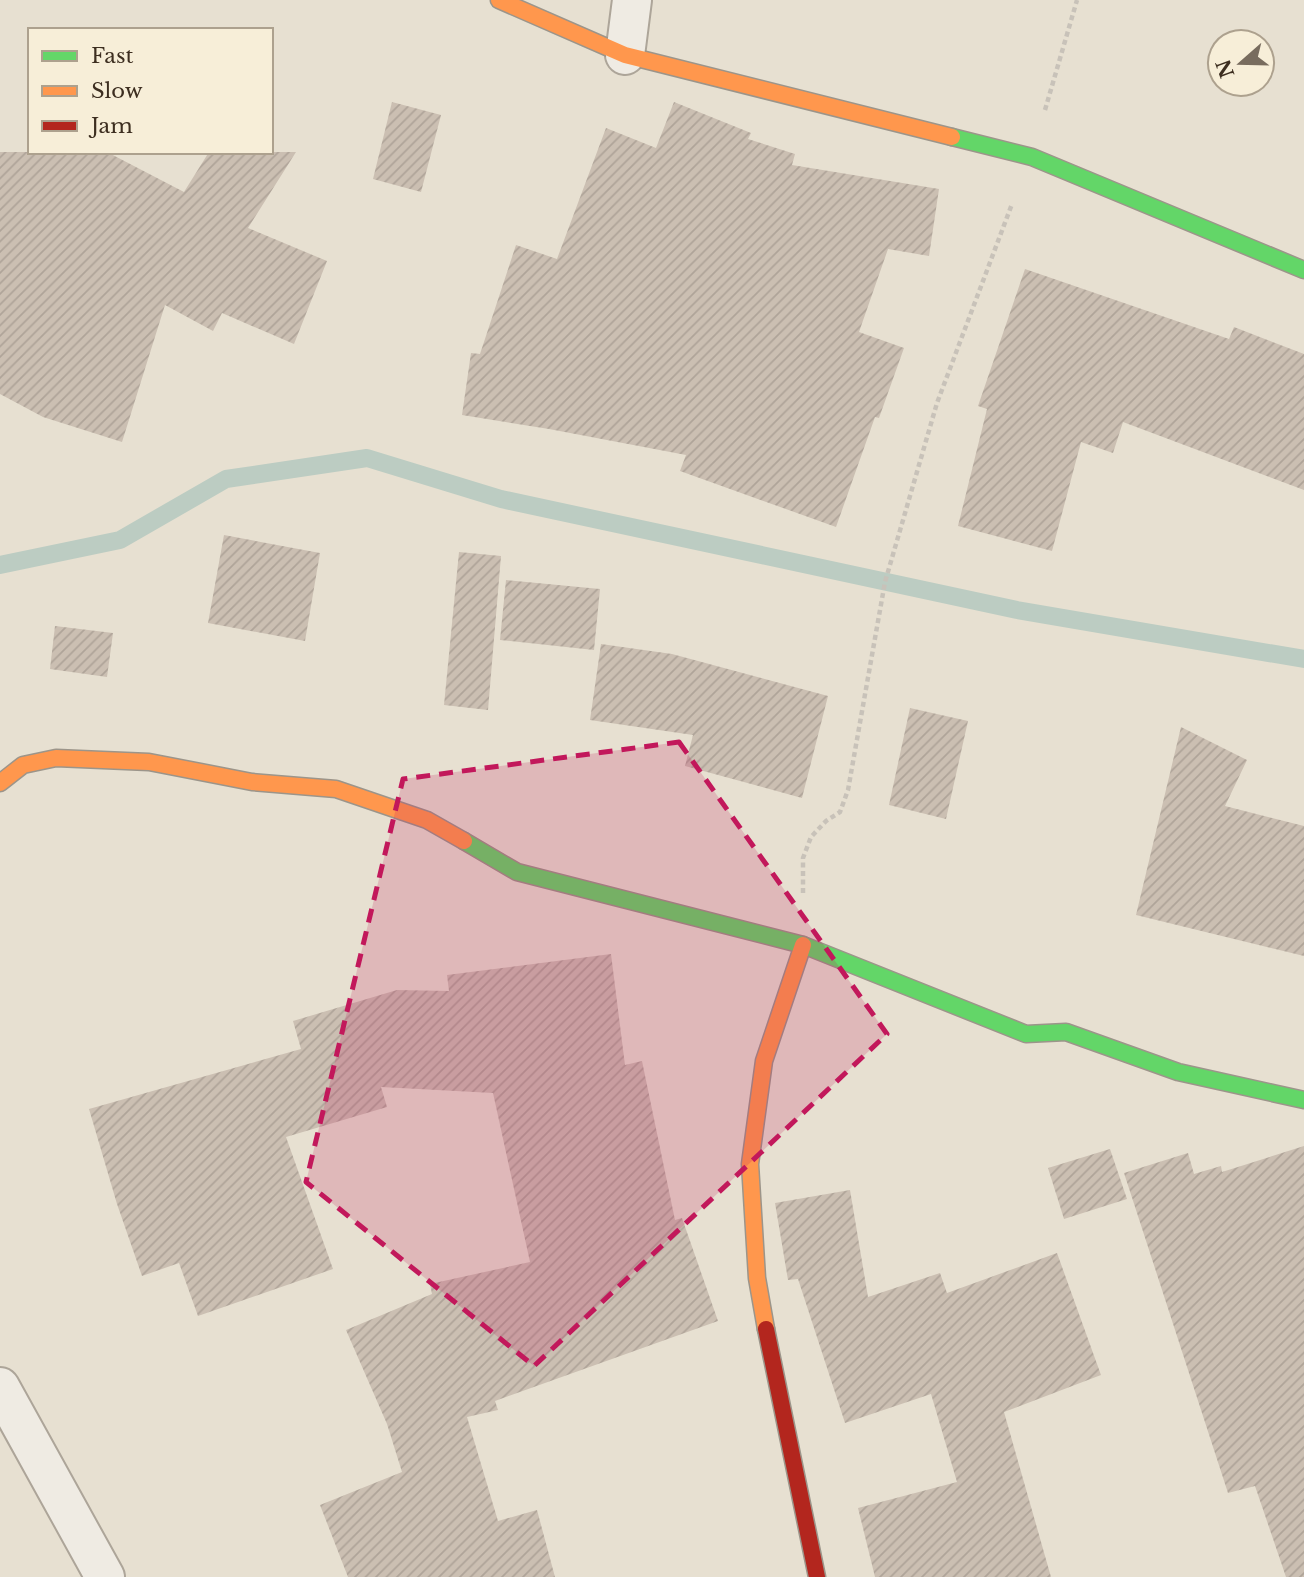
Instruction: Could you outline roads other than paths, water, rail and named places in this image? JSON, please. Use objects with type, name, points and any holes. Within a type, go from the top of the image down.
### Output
[{"type":"street","points":[[499,0],[625,55],[1032,157],[1304,270]]},
{"type":"street","points":[[625,55],[632,0]]},
{"type":"street","points":[[0,783],[23,765],[56,758],[149,762],[252,782],[336,789],[427,820],[517,872],[803,945],[1026,1034],[1066,1032],[1178,1072],[1304,1100]]},
{"type":"street","points":[[803,945],[764,1061],[750,1164],[757,1279],[817,1577]]},
{"type":"street","points":[[0,1387],[105,1577]]},
{"type":"waterway","points":[[0,565],[120,540],[226,479],[367,458],[501,499],[1017,610],[1304,659]]}]
